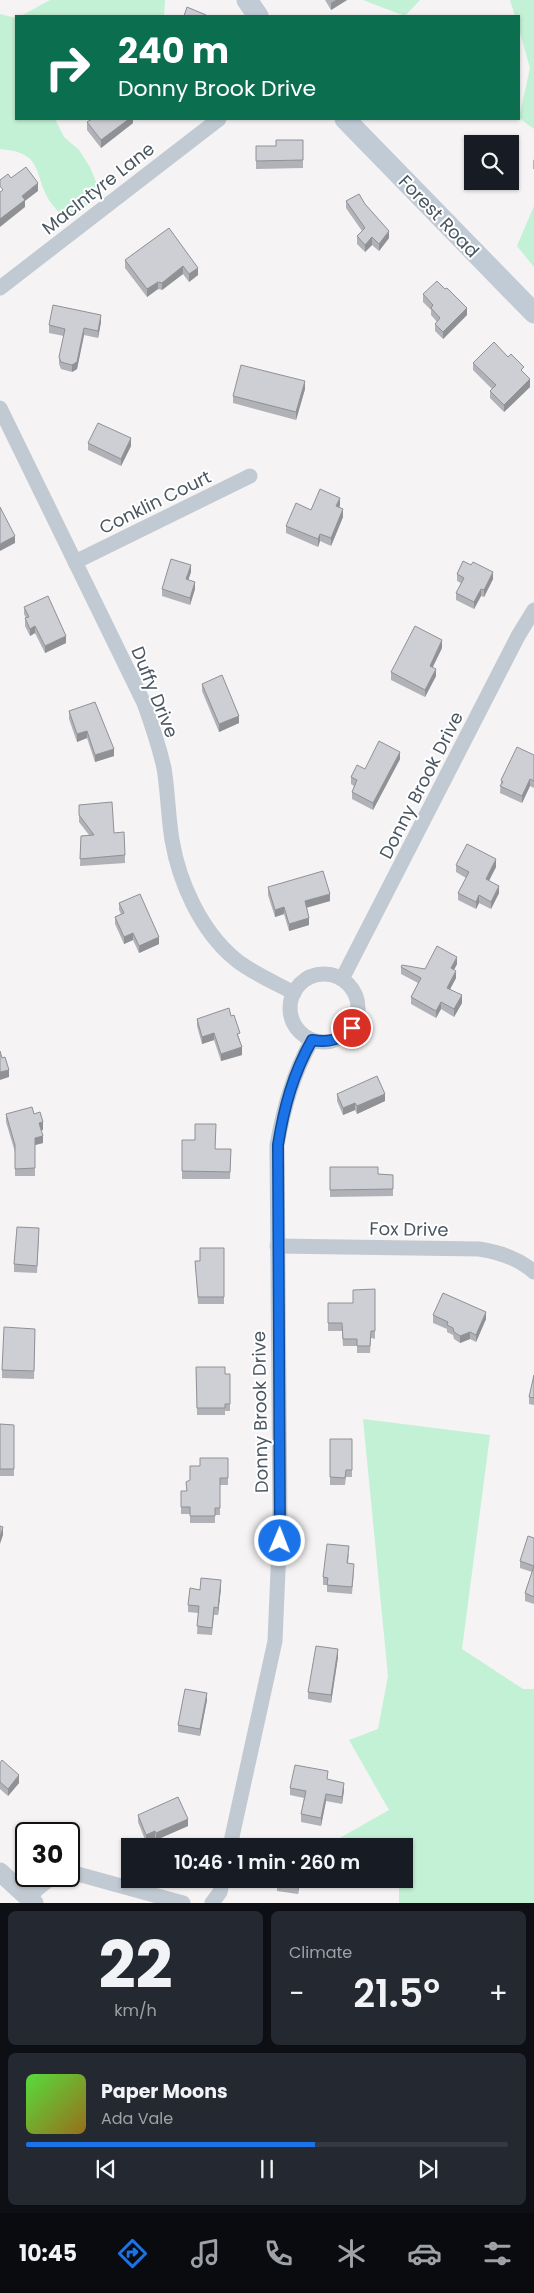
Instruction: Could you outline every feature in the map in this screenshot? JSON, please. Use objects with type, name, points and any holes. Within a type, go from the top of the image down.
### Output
[{"type":"main road","points":[[247,0],[257,15]]},
{"type":"main road","name":"Forest Road","points":[[346,120],[534,313]]},
{"type":"street","name":"MacIntyre Lane","points":[[0,288],[218,120]]},
{"type":"street","name":"Duffy Drive","points":[[0,408],[144,703],[164,768],[172,841],[179,870],[190,898],[204,921],[235,960],[294,993]]},
{"type":"street","name":"Conklin Court","points":[[76,562],[250,476]]},
{"type":"street","name":"Donny Brook Drive","points":[[342,979],[518,636],[534,610]]},
{"type":"street","points":[[332,975],[342,979],[350,986],[357,1002],[356,1018],[352,1028],[344,1036],[334,1041],[312,1040],[302,1034],[295,1025],[291,1009],[294,993],[300,984],[315,976],[332,975]]},
{"type":"street","name":"Donny Brook Drive","points":[[232,1838],[275,1641],[280,1524],[277,1161],[283,1112],[299,1062],[312,1040]]},
{"type":"street","name":"Fox Drive","points":[[277,1246],[479,1249],[512,1257],[534,1272]]},
{"type":"street","points":[[0,1872],[32,1900],[43,1887]]},
{"type":"street","points":[[80,1876],[183,1903]]},
{"type":"street","points":[[212,1903],[221,1888]]},
{"type":"green space","points":[[50,0],[165,0],[164,15],[23,15]]},
{"type":"green space","points":[[363,0],[420,0],[406,15]]},
{"type":"green space","points":[[510,0],[534,0],[534,129],[520,119],[530,68],[520,33],[520,15],[515,15]]},
{"type":"green space","points":[[0,14],[15,18],[15,120],[56,120],[64,137],[79,150],[90,167],[97,184],[95,199],[81,211],[64,218],[45,193],[36,167],[31,160],[15,151],[0,149]]},
{"type":"green space","points":[[534,206],[534,267],[517,246]]},
{"type":"green space","points":[[363,1419],[490,1435],[462,1649],[523,1689],[534,1689],[534,1903],[399,1903],[399,1888],[413,1888],[413,1838],[340,1838],[389,1810],[349,1740],[378,1729],[388,1676]]},
{"type":"building","points":[[187,7],[206,15],[184,15]]},
{"type":"building","points":[[90,120],[128,120],[101,140],[87,122]]},
{"type":"building","points":[[276,140],[303,140],[303,160],[256,161],[256,146],[276,146]]},
{"type":"building","points":[[26,167],[38,183],[22,196],[25,200],[0,219],[0,192],[3,190],[0,186],[0,180],[8,174],[11,178]]},
{"type":"building","points":[[359,194],[365,204],[389,231],[379,244],[372,237],[365,245],[357,236],[365,228],[346,201]]},
{"type":"building","points":[[169,228],[198,268],[189,274],[183,266],[162,283],[158,282],[147,289],[125,260]]},
{"type":"building","points":[[437,281],[467,308],[443,332],[435,324],[440,318],[431,308],[433,305],[423,294]]},
{"type":"building","points":[[53,305],[101,315],[98,331],[84,328],[77,362],[72,365],[61,362],[59,357],[65,329],[49,325]]},
{"type":"building","points":[[494,342],[508,357],[511,354],[524,367],[521,370],[530,379],[504,405],[490,391],[496,385],[473,363]]},
{"type":"building","points":[[241,365],[305,381],[296,412],[233,396]]},
{"type":"building","points":[[98,423],[131,438],[121,459],[88,443]]},
{"type":"building","points":[[320,489],[340,498],[336,506],[343,509],[331,538],[320,534],[318,539],[286,526],[296,503],[311,510]]},
{"type":"building","points":[[0,507],[15,536],[0,544]]},
{"type":"building","points":[[171,559],[191,565],[186,579],[195,582],[190,598],[162,589]]},
{"type":"building","points":[[463,561],[471,565],[473,562],[493,572],[484,590],[481,589],[474,602],[456,593],[464,578],[457,574]]},
{"type":"building","points":[[48,596],[66,636],[45,646],[35,626],[30,629],[25,618],[29,617],[24,607]]},
{"type":"building","points":[[415,626],[442,640],[430,666],[436,669],[425,690],[391,672]]},
{"type":"building","points":[[222,675],[239,716],[219,724],[202,684]]},
{"type":"building","points":[[95,702],[114,749],[95,755],[87,731],[77,734],[69,711]]},
{"type":"building","points":[[379,741],[400,752],[373,803],[352,792],[357,780],[351,777],[357,765],[365,769]]},
{"type":"building","points":[[517,747],[534,755],[534,781],[530,779],[522,796],[500,786]]},
{"type":"building","points":[[112,802],[114,833],[124,832],[125,855],[80,859],[81,836],[94,835],[79,815],[79,805]]},
{"type":"building","points":[[467,844],[496,859],[486,879],[499,886],[491,902],[479,895],[476,902],[458,893],[469,872],[456,865]]},
{"type":"building","points":[[323,871],[330,894],[305,901],[309,918],[289,924],[284,907],[275,910],[268,887]]},
{"type":"building","points":[[140,894],[159,937],[139,946],[133,933],[124,937],[115,917],[124,913],[119,903]]},
{"type":"building","points":[[437,946],[457,957],[451,968],[456,971],[447,988],[462,995],[454,1009],[441,1002],[436,1011],[411,997],[421,978],[401,967],[402,965],[425,969]]},
{"type":"building","points":[[229,1008],[231,1016],[234,1015],[240,1033],[237,1034],[242,1047],[221,1054],[214,1033],[202,1037],[197,1019]]},
{"type":"building","points":[[0,1051],[2,1058],[5,1057],[9,1070],[0,1072]]},
{"type":"building","points":[[377,1076],[385,1094],[357,1106],[355,1103],[343,1108],[337,1094]]},
{"type":"building","points":[[32,1107],[34,1114],[40,1112],[43,1122],[39,1123],[43,1136],[35,1138],[35,1168],[15,1169],[15,1145],[6,1114]]},
{"type":"building","points":[[195,1124],[216,1124],[215,1149],[231,1149],[230,1172],[182,1171],[182,1140],[195,1140]]},
{"type":"building","points":[[330,1167],[378,1167],[378,1174],[393,1175],[393,1189],[330,1190]]},
{"type":"building","points":[[17,1227],[39,1228],[37,1266],[14,1264]]},
{"type":"building","points":[[200,1248],[224,1248],[224,1297],[198,1297],[195,1261],[200,1261]]},
{"type":"building","points":[[375,1289],[375,1331],[371,1331],[370,1346],[357,1346],[357,1339],[343,1339],[342,1323],[328,1323],[328,1303],[353,1303],[353,1290]]},
{"type":"building","points":[[443,1293],[486,1312],[476,1335],[470,1332],[460,1336],[454,1332],[453,1328],[447,1325],[448,1322],[433,1315]]},
{"type":"building","points":[[4,1327],[35,1329],[34,1371],[2,1370]]},
{"type":"building","points":[[196,1367],[225,1367],[225,1374],[230,1374],[230,1404],[225,1404],[225,1408],[197,1408]]},
{"type":"building","points":[[534,1375],[534,1398],[529,1397]]},
{"type":"building","points":[[0,1424],[14,1425],[14,1469],[0,1469]]},
{"type":"building","points":[[330,1439],[352,1439],[352,1470],[346,1470],[345,1478],[330,1477]]},
{"type":"building","points":[[200,1458],[228,1458],[228,1478],[220,1478],[220,1508],[215,1508],[215,1516],[190,1516],[190,1507],[181,1507],[181,1491],[187,1491],[186,1482],[190,1480],[190,1466],[200,1466]]},
{"type":"building","points":[[0,1526],[3,1527],[0,1537]]},
{"type":"building","points":[[528,1536],[534,1538],[534,1566],[520,1561]]},
{"type":"building","points":[[327,1544],[349,1546],[347,1563],[354,1564],[352,1587],[327,1585],[328,1578],[323,1577]]},
{"type":"building","points":[[534,1566],[534,1597],[525,1593]]},
{"type":"building","points":[[201,1578],[221,1580],[218,1608],[214,1607],[212,1628],[197,1626],[199,1606],[188,1605],[190,1588],[200,1590]]},
{"type":"building","points":[[316,1646],[338,1649],[331,1695],[308,1692]]},
{"type":"building","points":[[185,1689],[207,1693],[200,1729],[178,1725]]},
{"type":"building","points":[[2,1760],[19,1775],[8,1789],[0,1782],[0,1763]]},
{"type":"building","points":[[295,1765],[328,1771],[327,1779],[344,1783],[342,1797],[326,1794],[321,1818],[301,1814],[306,1791],[290,1788]]},
{"type":"building","points":[[178,1797],[188,1819],[156,1833],[155,1831],[146,1835],[138,1815]]},
{"type":"route","points":[[280,1541],[276,1176],[278,1145],[289,1089],[299,1062],[312,1040],[334,1041],[344,1036],[352,1028]]}]
